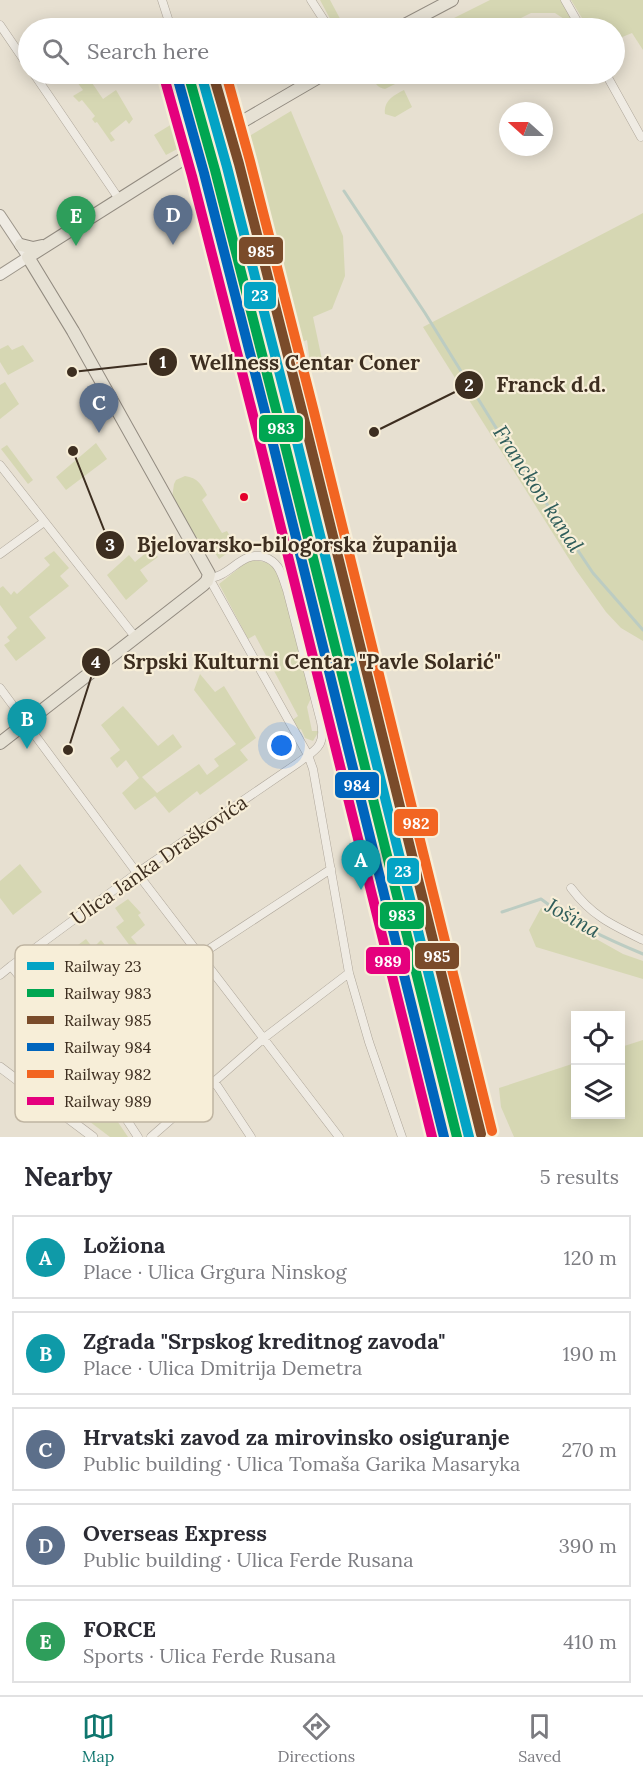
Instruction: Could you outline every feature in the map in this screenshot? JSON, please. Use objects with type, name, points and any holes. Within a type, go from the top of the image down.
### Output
[{"type":"main road","points":[[418,18],[452,0]]},
{"type":"main road","points":[[0,275],[307,84]]},
{"type":"main road","points":[[0,215],[73,331],[207,569],[209,578],[136,638],[0,743]]},
{"type":"main road","points":[[21,245],[33,248],[46,245]]},
{"type":"street","points":[[162,0],[168,18]]},
{"type":"street","points":[[312,0],[323,18]]},
{"type":"street","points":[[565,0],[575,18]]},
{"type":"street","points":[[0,25],[18,51]]},
{"type":"street","points":[[41,84],[119,199]]},
{"type":"street","points":[[188,84],[206,145]]},
{"type":"street","points":[[612,84],[641,137]]},
{"type":"street","points":[[0,465],[136,638]]},
{"type":"street","points":[[0,554],[44,522]]},
{"type":"street","points":[[308,755],[320,745],[323,731],[280,570],[270,559],[254,555],[245,558],[220,576],[209,578],[308,755],[349,973],[369,1042],[402,1137]]},
{"type":"street","points":[[0,688],[192,945]]},
{"type":"street","name":"Ulica Janka Draškovića","points":[[39,945],[137,873],[308,755]]},
{"type":"street","points":[[213,946],[331,869]]},
{"type":"street","points":[[571,888],[584,905],[600,917],[643,940]]},
{"type":"street","name":"Ulica Janka Draškovića","points":[[0,975],[15,963]]},
{"type":"street","points":[[11,966],[15,971]]},
{"type":"street","points":[[213,972],[339,1137]]},
{"type":"street","points":[[251,1137],[214,1081],[264,1038],[349,973]]},
{"type":"street","points":[[0,1067],[15,1078]]},
{"type":"street","points":[[73,1122],[93,1137]]},
{"type":"street","points":[[128,1122],[138,1137]]},
{"type":"street","points":[[151,1137],[168,1122]]},
{"type":"green space","points":[[320,0],[330,0],[340,18],[330,18]]},
{"type":"green space","points":[[490,0],[562,0],[573,18],[562,18],[555,13],[531,13],[521,18],[454,18]]},
{"type":"green space","points":[[571,0],[643,0],[643,50],[632,33],[625,36],[625,18],[582,18]]},
{"type":"green space","points":[[78,84],[93,84],[103,99],[116,90],[133,119],[129,124],[126,120],[110,133],[115,140],[111,142],[97,122],[95,123],[92,119],[95,116],[82,100],[79,102],[73,96],[83,90]]},
{"type":"green space","points":[[174,84],[187,84],[201,132],[198,138],[166,155],[154,135],[190,113]]},
{"type":"green space","points":[[376,84],[395,84],[385,89]]},
{"type":"green space","points":[[404,90],[412,107],[395,117],[385,114],[387,102]]},
{"type":"green space","points":[[291,111],[343,236],[345,276],[332,309],[313,317],[324,369],[311,372],[307,340],[296,345],[249,223],[228,149]]},
{"type":"green space","points":[[643,213],[643,641],[621,628],[606,612],[576,570],[423,327]]},
{"type":"green space","points":[[8,345],[12,350],[23,345],[34,361],[8,375],[0,362],[0,349]]},
{"type":"green space","points":[[5,382],[19,404],[0,419],[0,385]]},
{"type":"green space","points":[[96,443],[107,459],[66,490],[56,477]]},
{"type":"green space","points":[[7,445],[33,480],[28,484],[1,449]]},
{"type":"green space","points":[[185,476],[193,478],[201,485],[207,495],[202,500],[222,533],[227,531],[232,540],[229,552],[219,559],[209,544],[195,537],[172,498],[176,480]]},
{"type":"green space","points":[[54,551],[69,568],[60,576],[69,586],[29,617],[46,638],[16,661],[4,645],[10,641],[7,637],[17,628],[0,605],[0,588],[3,586],[11,595],[14,591],[17,594],[50,565],[44,558]]},
{"type":"green space","points":[[153,551],[158,557],[140,570],[148,581],[126,600],[107,575],[129,555],[135,562],[147,552],[149,555]]},
{"type":"green space","points":[[248,561],[266,562],[280,573],[311,698],[307,707],[312,731],[319,731],[313,741],[305,738],[301,729],[296,731],[291,721],[298,716],[255,635],[248,639],[219,584]]},
{"type":"green space","points":[[302,624],[317,631],[334,645],[309,655]]},
{"type":"green space","points":[[200,674],[215,692],[224,686],[256,738],[240,750],[248,760],[200,795],[197,791],[169,813],[155,796],[135,810],[122,793],[139,778],[126,760],[117,768],[110,758],[120,750],[101,725],[123,706],[158,746],[173,734],[182,747],[142,777],[157,793],[199,764],[207,775],[219,766],[214,759],[236,744],[194,690]]},
{"type":"green space","points":[[20,864],[42,892],[13,915],[0,898],[0,881]]},
{"type":"green space","points":[[128,899],[141,913],[138,915],[145,925],[131,937],[138,945],[129,945],[116,927],[124,921],[115,908]]},
{"type":"green space","points":[[541,908],[623,954],[643,961],[643,979],[536,947],[529,930]]},
{"type":"green space","points":[[86,939],[91,945],[78,945]]},
{"type":"green space","points":[[643,1040],[643,1137],[514,1137],[501,1107],[499,1088],[571,1064],[571,1119],[625,1119],[625,1046]]},
{"type":"green space","points":[[90,1122],[118,1122],[128,1137],[110,1137]]},
{"type":"waterway","name":"Franckov kanal","points":[[344,191],[425,313],[498,431],[593,573],[643,630]]},
{"type":"waterway","name":"Jošina","points":[[502,912],[541,899],[590,930],[643,954]]},
{"type":"rail line","name":"989","points":[[166,84],[255,423],[432,1137]]},
{"type":"rail line","name":"984","points":[[179,84],[267,420],[444,1137]]},
{"type":"rail line","name":"983","points":[[191,84],[278,417],[457,1137]]},
{"type":"rail line","name":"23","points":[[204,84],[290,414],[469,1137]]},
{"type":"rail line","name":"985","points":[[216,84],[239,164],[302,411],[481,1134]]},
{"type":"rail line","name":"982","points":[[229,84],[313,408],[492,1131]]},
{"type":"place","name":"Overseas Express","points":[[173,245]]},
{"type":"place","name":"FORCE","points":[[76,246]]},
{"type":"place","name":"Wellness Centar Coner","points":[[72,372]]},
{"type":"place","name":"Franck d.d.","points":[[374,432]]},
{"type":"place","name":"Hrvatski zavod za mirovinsko osiguranje","points":[[99,433]]},
{"type":"place","name":"Bjelovarsko-bilogorska županija","points":[[73,451]]},
{"type":"place","name":"Zgrada \"Srpskog kreditnog zavoda\"","points":[[27,749]]},
{"type":"place","name":"Srpski Kulturni Centar \"Pavle Solarić\"","points":[[68,750]]},
{"type":"place","name":"Ložiona","points":[[361,890]]}]
